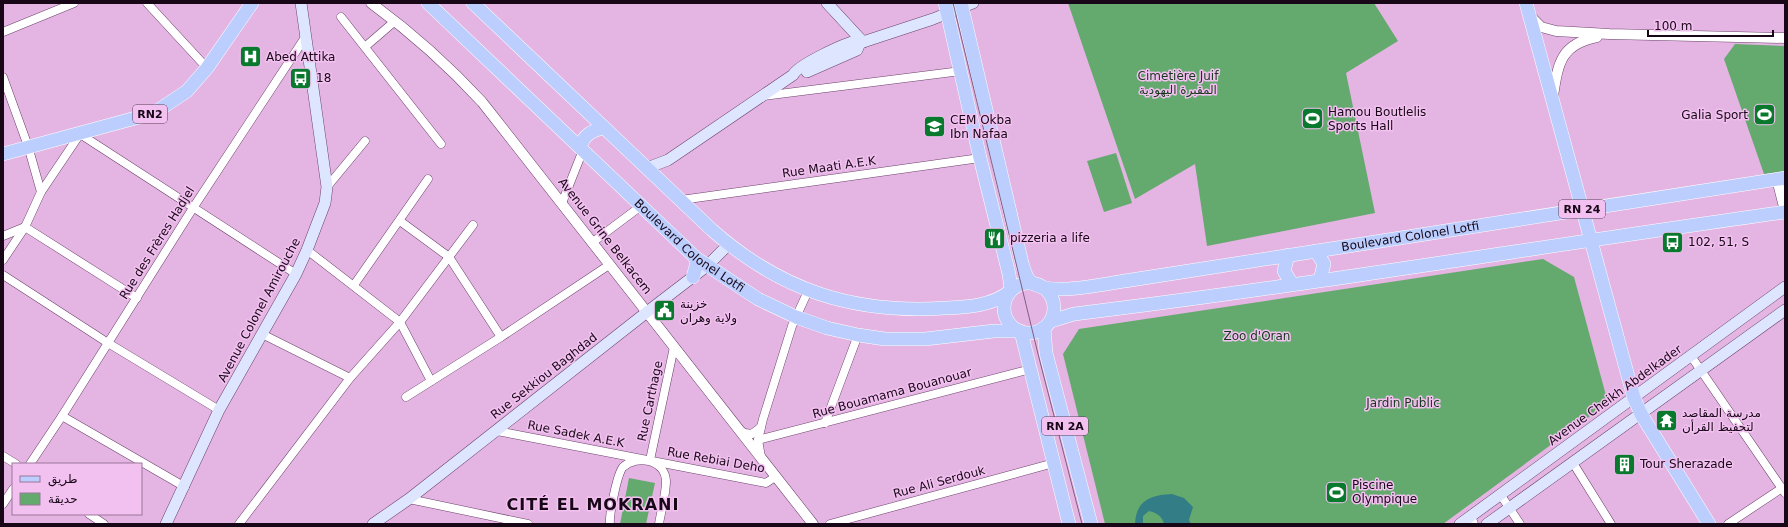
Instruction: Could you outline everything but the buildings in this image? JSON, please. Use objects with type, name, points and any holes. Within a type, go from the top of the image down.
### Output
[{"type":"main road","name":"RN2","points":[[3,154],[154,113],[187,91],[208,68],[252,3]]},
{"type":"main road","name":"Avenue Colonel Amirouche","points":[[166,524],[185,486],[219,410],[296,274],[326,203],[327,187],[301,3]]},
{"type":"main road","name":"Boulevard Colonel Lotfi","points":[[428,3],[696,258],[758,299],[796,317],[827,328],[885,339],[924,339],[994,331],[1020,332]]},
{"type":"main road","name":"Boulevard Colonel Lotfi","points":[[473,3],[589,115],[728,245],[755,264],[808,291],[860,305],[888,309],[908,310],[946,308],[978,304],[999,299],[1010,290]]},
{"type":"main road","points":[[827,3],[862,43]]},
{"type":"main road","name":"RN 24","points":[[1526,3],[1634,398],[1641,414],[1709,524]]},
{"type":"main road","points":[[647,168],[668,160],[793,75],[800,68],[846,44],[857,41],[862,43],[946,8],[966,4],[1022,263],[1032,282],[1044,288],[1051,296],[1054,305],[1048,324]]},
{"type":"main road","points":[[946,8],[980,158],[1009,274],[1010,290],[1004,304],[1005,318],[1020,332],[1033,333],[1048,324],[1074,314],[1320,280],[1591,239],[1785,212]]},
{"type":"main road","points":[[568,136],[581,131],[589,115]]},
{"type":"main road","points":[[581,148],[584,138],[588,133],[603,128]]},
{"type":"main road","points":[[656,177],[668,160]]},
{"type":"main road","name":"Boulevard Colonel Lotfi","points":[[1035,284],[1049,288],[1069,289],[1781,179]]},
{"type":"main road","name":"Rue Sekkiou Baghdad","points":[[373,524],[410,499],[707,266],[728,245]]},
{"type":"main road","points":[[1316,251],[1324,264],[1320,280]]},
{"type":"main road","points":[[1288,255],[1284,271],[1292,284]]},
{"type":"main road","points":[[693,276],[696,266],[696,258]]},
{"type":"main road","points":[[1010,290],[1022,284],[1035,284]]},
{"type":"main road","name":"Avenue Cheikh Abdelkader","points":[[1460,524],[1472,520],[1500,494],[1785,287]]},
{"type":"main road","points":[[1487,524],[1785,310]]},
{"type":"main road","name":"RN 2A","points":[[1048,324],[1046,353],[1091,524]]},
{"type":"main road","name":"RN 2A","points":[[1020,332],[1031,368],[1069,524]]},
{"type":"street","points":[[3,32],[74,3]]},
{"type":"street","points":[[148,3],[208,68]]},
{"type":"street","name":"Avenue Grine Belkacem","points":[[371,3],[416,38],[456,74],[482,102],[562,202],[609,265],[813,524]]},
{"type":"street","points":[[1530,16],[1541,27],[1548,30],[1609,34],[1785,38]]},
{"type":"street","points":[[341,17],[366,46],[441,144]]},
{"type":"street","points":[[366,46],[395,21]]},
{"type":"street","points":[[1552,98],[1558,70],[1566,53],[1574,44],[1587,39],[1609,34]]},
{"type":"street","name":"Rue des Frères Hadjel","points":[[31,463],[193,208],[306,36]]},
{"type":"street","points":[[762,96],[961,70]]},
{"type":"street","points":[[3,77],[28,146],[41,192]]},
{"type":"street","points":[[3,260],[24,227],[41,192],[80,134],[296,274]]},
{"type":"street","points":[[327,187],[365,141]]},
{"type":"street","points":[[562,202],[581,148]]},
{"type":"street","name":"Rue Maati A.E.K","points":[[681,200],[980,158]]},
{"type":"street","points":[[1781,179],[1785,212]]},
{"type":"street","points":[[354,285],[428,180]]},
{"type":"street","points":[[593,242],[641,206]]},
{"type":"street","points":[[400,221],[449,258],[501,337]]},
{"type":"street","points":[[239,524],[350,378],[400,322],[473,225]]},
{"type":"street","points":[[3,236],[24,227]]},
{"type":"street","points":[[24,227],[136,298]]},
{"type":"street","points":[[307,250],[400,322],[431,381]]},
{"type":"street","points":[[406,397],[501,337],[609,265]]},
{"type":"street","points":[[3,275],[108,343],[219,410]]},
{"type":"street","points":[[762,458],[758,440],[761,427],[796,317],[808,291]]},
{"type":"street","points":[[262,334],[350,378]]},
{"type":"street","points":[[825,423],[858,335]]},
{"type":"street","name":"Rue Carthage","points":[[650,460],[674,347]]},
{"type":"street","points":[[1691,356],[1784,490],[1728,524]]},
{"type":"street","name":"Rue Bouamama Bouanouar","points":[[758,440],[1031,368]]},
{"type":"street","points":[[62,416],[185,486]]},
{"type":"street","points":[[739,430],[752,434],[761,427]]},
{"type":"street","name":"Rue Sadek A.E.K","points":[[497,431],[650,460]]},
{"type":"street","points":[[3,456],[14,463]]},
{"type":"street","points":[[610,524],[620,472],[630,463],[650,460],[663,470],[666,482],[659,524]]},
{"type":"street","name":"Rue Rebiai Deho","points":[[650,460],[766,483],[776,477]]},
{"type":"street","name":"Rue Ali Serdouk","points":[[830,524],[1054,463]]},
{"type":"street","points":[[1573,463],[1611,524]]},
{"type":"street","points":[[3,504],[12,490]]},
{"type":"street","points":[[1500,494],[1520,524]]},
{"type":"street","points":[[410,499],[491,520],[528,524]]},
{"type":"street","points":[[90,515],[104,524]]},
{"type":"green space","name":"Cimetière Juif المقبرة اليهودية","points":[[1068,3],[1374,3],[1398,41],[1346,73],[1375,213],[1207,246],[1195,164],[1135,199]]},
{"type":"green space","name":"Galia Sport","points":[[1735,44],[1785,46],[1785,171],[1764,174],[1724,59]]},
{"type":"green space","points":[[1116,153],[1132,203],[1104,212],[1087,161]]},
{"type":"green space","name":"Jardin Public","points":[[1543,259],[1574,277],[1608,403],[1443,524],[1105,524],[1063,354],[1079,329]]},
{"type":"green space","points":[[629,478],[655,483],[646,524],[620,524]]},
{"type":"shaded area","points":[[1172,494],[1184,498],[1193,507],[1189,520],[1191,524],[1164,524],[1159,515],[1149,511],[1143,516],[1143,524],[1135,524],[1138,509],[1146,500]]},
{"type":"tram line","points":[[953,3],[1038,354],[1082,524]]},
{"type":"place","name":"Abed Attika","points":[[251,57]]},
{"type":"place","name":"18","points":[[300,78]]},
{"type":"place","name":"Galia Sport","points":[[1764,115]]},
{"type":"place","name":"Hamou Boutlelis Sports Hall","points":[[1313,119]]},
{"type":"place","name":"CEM Okba Ibn Nafaa","points":[[935,127]]},
{"type":"place","name":"pizzeria a life","points":[[994,238]]},
{"type":"place","name":"102, 51, S","points":[[1673,242]]},
{"type":"place","name":"خزينة ولاية وهران","points":[[665,311]]},
{"type":"place","name":"مدرسة المقاصد لتحفيظ القرأن","points":[[1666,420]]},
{"type":"place","name":"Tour Sherazade","points":[[1624,464]]},
{"type":"place","name":"Piscine Olympique","points":[[1337,492]]},
{"type":"district","name":"CITÉ EL MOKRANI","points":[[593,504]]},
{"type":"park label","name":"Zoo d'Oran","points":[[1257,336]]}]
